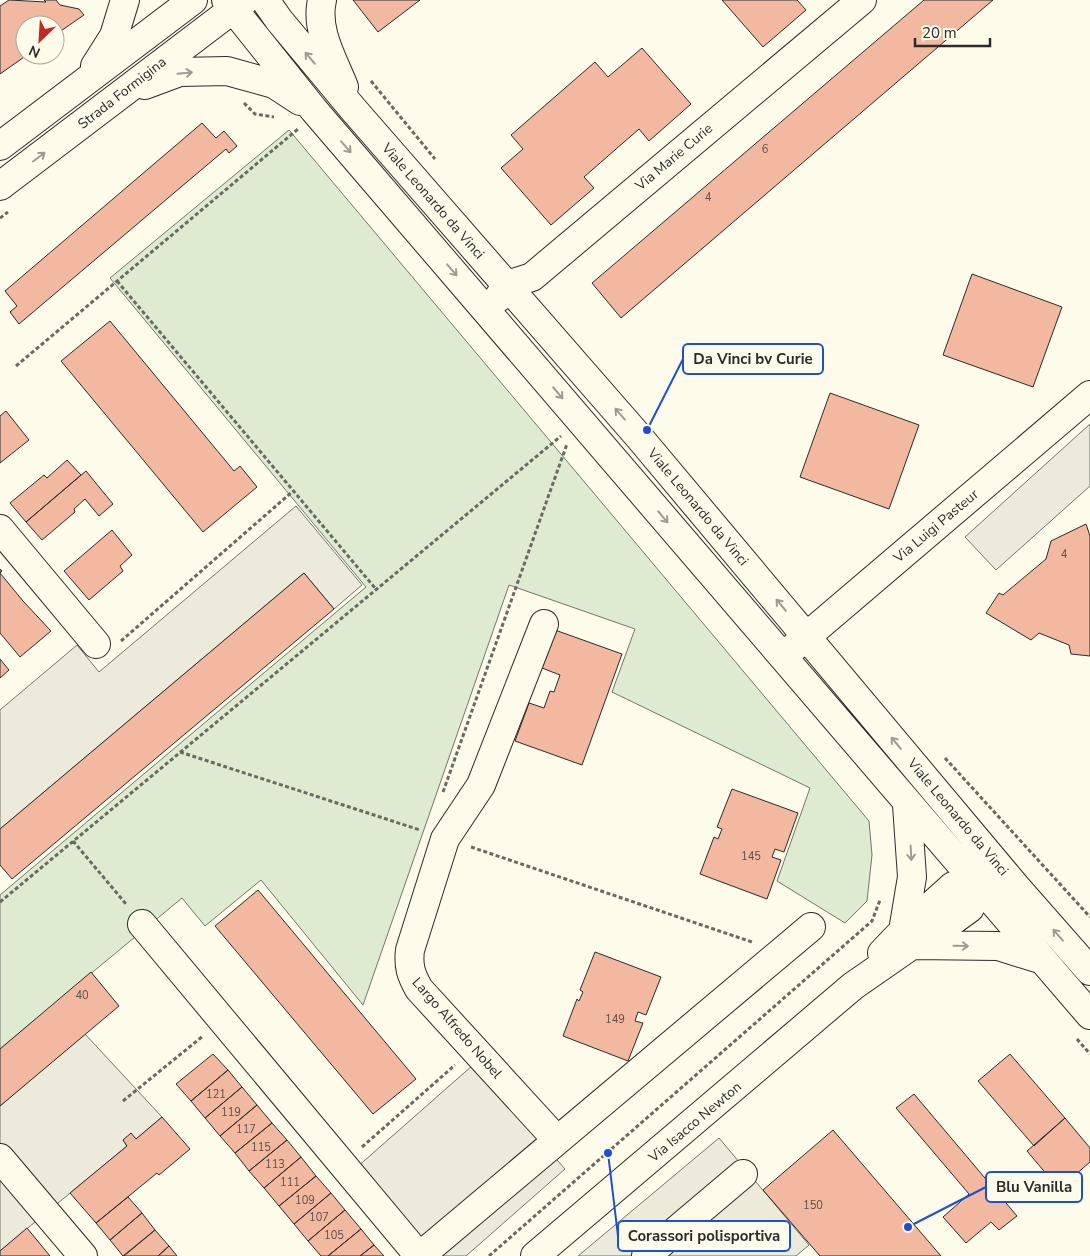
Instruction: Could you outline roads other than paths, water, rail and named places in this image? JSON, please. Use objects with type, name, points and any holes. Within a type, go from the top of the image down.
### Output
[{"type":"street","points":[[80,84],[94,69],[114,36],[126,0]]},
{"type":"street","points":[[0,146],[193,0]]},
{"type":"street","name":"Viale Leonardo da Vinci","points":[[265,0],[279,20],[352,109],[639,437],[1017,888],[1090,971]]},
{"type":"street","points":[[322,0],[320,28],[352,109]]},
{"type":"street","name":"Via Marie Curie","points":[[507,285],[532,277],[862,0]]},
{"type":"street","points":[[234,3],[306,119]]},
{"type":"street","name":"Strada Formigina","points":[[0,186],[122,93],[234,3]]},
{"type":"street","points":[[122,93],[180,72],[227,71],[274,84],[306,119]]},
{"type":"street","name":"Viale Leonardo da Vinci","points":[[306,119],[489,312],[1090,1016]]},
{"type":"street","points":[[489,312],[507,285]]},
{"type":"street","name":"Via Luigi Pasteur","points":[[782,657],[1090,395]]},
{"type":"street","points":[[0,529],[108,643]]},
{"type":"street","name":"Largo Alfredo Nobel","points":[[544,624],[481,786],[445,839],[410,950],[408,964],[410,974],[419,989],[557,1140]]},
{"type":"street","points":[[908,805],[912,877],[907,938],[998,946],[1043,960]]},
{"type":"street","name":"Viale Leonardo da Vinci","points":[[978,883],[1017,888]]},
{"type":"street","name":"Via Isacco Newton","points":[[535,1256],[907,938],[926,940],[970,908],[978,883]]},
{"type":"street","points":[[142,924],[420,1256],[811,926]]},
{"type":"street","points":[[0,1158],[84,1256]]},
{"type":"street","points":[[646,1256],[744,1174]]},
{"type":"place","name":"Da Vinci bv Curie","points":[[647,430]]},
{"type":"place","name":"Corassori polisportiva","points":[[608,1153]]},
{"type":"place","name":"Blu Vanilla","points":[[908,1227]]}]
